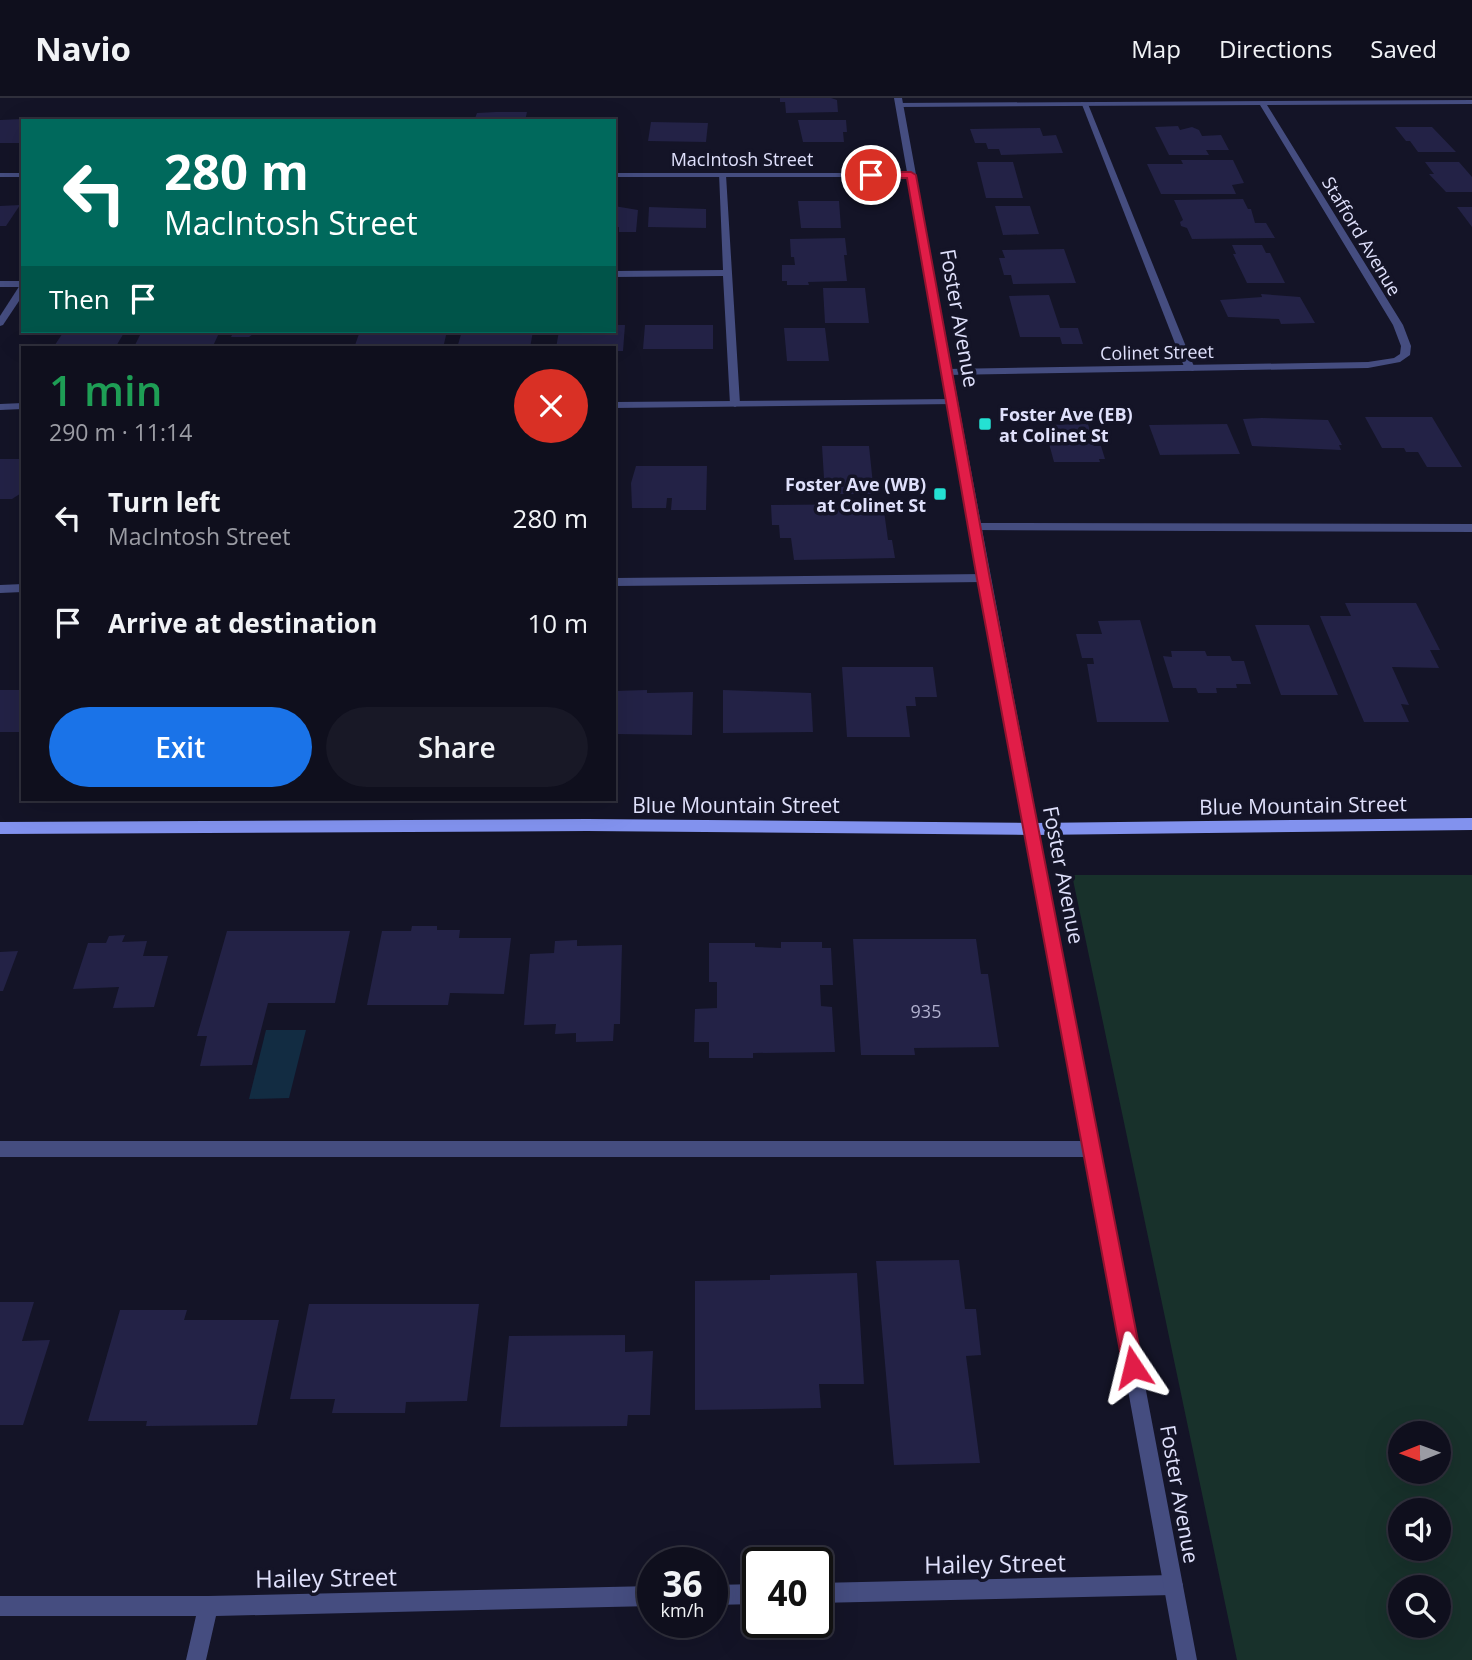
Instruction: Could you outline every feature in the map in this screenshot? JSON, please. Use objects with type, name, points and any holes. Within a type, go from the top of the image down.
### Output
[{"type":"main road","name":"Blue Mountain Street","points":[[0,828],[599,825],[1032,829],[1472,824]]},
{"type":"street","points":[[899,101],[1084,104],[1363,100],[1472,102]]},
{"type":"street","name":"Foster Avenue","points":[[899,101],[984,579],[1187,1660]]},
{"type":"street","name":"Stafford Avenue","points":[[1262,103],[1403,336],[1405,355],[1397,360],[1368,365]]},
{"type":"street","points":[[1084,104],[1190,369]]},
{"type":"street","points":[[0,175],[21,175]]},
{"type":"street","name":"MacIntosh Street","points":[[616,175],[911,175]]},
{"type":"street","points":[[722,175],[735,404]]},
{"type":"street","points":[[616,274],[726,273]]},
{"type":"street","points":[[0,284],[21,285]]},
{"type":"street","points":[[0,323],[21,288]]},
{"type":"street","name":"Colinet Street","points":[[947,372],[1368,365]]},
{"type":"street","points":[[616,405],[952,402]]},
{"type":"street","points":[[0,407],[21,407]]},
{"type":"street","points":[[976,527],[1472,528]]},
{"type":"street","points":[[616,582],[984,579]]},
{"type":"street","points":[[0,589],[21,588]]},
{"type":"street","points":[[0,1149],[1093,1149]]},
{"type":"street","name":"Hailey Street","points":[[833,1593],[1173,1586]]},
{"type":"street","name":"Hailey Street","points":[[0,1606],[208,1606],[637,1597]]},
{"type":"street","points":[[196,1660],[208,1606]]},
{"type":"green space","points":[[1072,875],[1472,875],[1472,1660],[1237,1660]]},
{"type":"water","points":[[266,1030],[306,1030],[289,1098],[249,1099]]},
{"type":"building","points":[[780,98],[831,98],[837,100],[838,112],[786,113],[785,102],[780,102]]},
{"type":"building","points":[[527,112],[525,119],[475,119],[477,113]]},
{"type":"building","points":[[21,119],[21,143],[0,143],[0,120]]},
{"type":"building","points":[[798,120],[846,120],[844,142],[803,142]]},
{"type":"building","points":[[651,122],[708,123],[706,142],[648,141]]},
{"type":"building","points":[[1178,126],[1180,130],[1192,127],[1199,130],[1202,136],[1221,135],[1229,150],[1206,150],[1209,155],[1169,155],[1155,127]]},
{"type":"building","points":[[1395,127],[1432,127],[1456,152],[1418,152]]},
{"type":"building","points":[[1040,128],[1043,136],[1056,135],[1063,153],[1001,155],[999,149],[988,149],[986,143],[975,143],[970,129]]},
{"type":"building","points":[[1181,160],[1233,160],[1244,183],[1232,185],[1236,194],[1161,194],[1147,164],[1183,164]]},
{"type":"building","points":[[977,162],[1013,162],[1023,198],[986,198]]},
{"type":"building","points":[[1425,162],[1459,162],[1472,177],[1472,192],[1446,192],[1429,174],[1434,174]]},
{"type":"building","points":[[1243,199],[1248,209],[1251,209],[1255,223],[1266,223],[1275,238],[1192,239],[1187,228],[1181,226],[1180,222],[1183,220],[1174,200]]},
{"type":"building","points":[[798,201],[839,201],[841,228],[801,228]]},
{"type":"building","points":[[20,205],[6,226],[0,226],[0,206]]},
{"type":"building","points":[[616,206],[638,210],[636,232],[619,232],[619,227],[616,227]]},
{"type":"building","points":[[995,206],[1030,206],[1039,234],[1003,235]]},
{"type":"building","points":[[649,207],[706,209],[706,228],[648,227]]},
{"type":"building","points":[[1457,207],[1472,207],[1472,227]]},
{"type":"building","points":[[845,238],[847,281],[787,285],[787,281],[782,281],[782,265],[795,265],[794,257],[791,257],[790,239]]},
{"type":"building","points":[[1232,245],[1262,245],[1266,253],[1270,253],[1285,283],[1247,283],[1233,254],[1236,254]]},
{"type":"building","points":[[1064,249],[1076,283],[1013,284],[1011,275],[1004,275],[999,258],[1005,258],[1002,250]]},
{"type":"building","points":[[823,288],[865,288],[869,323],[825,323]]},
{"type":"building","points":[[1261,294],[1300,297],[1315,323],[1281,324],[1279,319],[1228,317],[1220,300],[1262,297]]},
{"type":"building","points":[[1049,295],[1060,328],[1078,328],[1083,344],[1062,344],[1060,337],[1020,337],[1009,296]]},
{"type":"building","points":[[616,325],[625,325],[623,351],[616,351],[616,346],[556,346],[559,333],[616,333]]},
{"type":"building","points":[[645,325],[713,325],[713,349],[643,349]]},
{"type":"building","points":[[784,328],[825,328],[829,361],[787,361]]},
{"type":"building","points":[[63,333],[124,333],[116,346],[54,346]]},
{"type":"building","points":[[141,333],[219,333],[213,346],[134,346]]},
{"type":"building","points":[[233,333],[254,333],[249,337],[231,337]]},
{"type":"building","points":[[359,333],[447,333],[443,346],[355,346]]},
{"type":"building","points":[[461,333],[533,333],[530,346],[458,346]]},
{"type":"building","points":[[1365,417],[1432,417],[1462,467],[1427,467],[1418,452],[1406,452],[1404,448],[1382,448]]},
{"type":"building","points":[[1243,419],[1328,420],[1342,445],[1339,445],[1341,450],[1252,446]]},
{"type":"building","points":[[1088,424],[1094,446],[1101,446],[1105,459],[1099,459],[1100,462],[1054,462],[1044,425]]},
{"type":"building","points":[[1227,424],[1240,454],[1160,455],[1149,425]]},
{"type":"building","points":[[822,446],[869,446],[874,494],[825,494]]},
{"type":"building","points":[[0,459],[21,459],[21,493],[12,499],[0,499]]},
{"type":"building","points":[[636,466],[707,466],[706,510],[671,510],[672,498],[667,498],[666,508],[632,508],[631,483]]},
{"type":"building","points":[[883,504],[888,540],[892,540],[895,558],[794,560],[791,538],[780,538],[779,525],[772,525],[771,505]]},
{"type":"building","points":[[1345,603],[1416,603],[1440,650],[1430,650],[1439,668],[1392,667],[1409,705],[1401,704],[1409,722],[1364,722],[1320,616],[1351,616]]},
{"type":"building","points":[[1140,620],[1169,722],[1097,722],[1087,664],[1094,664],[1093,658],[1082,658],[1076,634],[1102,634],[1098,621]]},
{"type":"building","points":[[1255,625],[1309,625],[1338,695],[1281,695]]},
{"type":"building","points":[[1171,651],[1205,651],[1207,656],[1230,656],[1232,661],[1244,661],[1251,684],[1236,684],[1237,688],[1216,688],[1217,693],[1198,693],[1196,688],[1173,688],[1163,656],[1172,657]]},
{"type":"building","points":[[842,667],[933,667],[937,697],[915,697],[916,706],[906,706],[910,737],[847,737]]},
{"type":"building","points":[[0,690],[21,690],[21,732],[0,732]]},
{"type":"building","points":[[723,690],[811,693],[813,732],[723,733]]},
{"type":"building","points":[[616,691],[693,692],[692,735],[616,734]]},
{"type":"building","points":[[412,926],[460,930],[459,938],[511,938],[504,994],[450,993],[448,1005],[367,1005],[382,931],[411,931]]},
{"type":"building","points":[[227,931],[350,931],[335,1003],[268,1003],[252,1065],[200,1066],[207,1036],[197,1036]]},
{"type":"building","points":[[125,935],[122,942],[147,941],[143,956],[168,956],[154,1007],[113,1008],[119,987],[73,989],[88,943],[106,943],[109,936]]},
{"type":"building","points":[[853,939],[976,939],[981,974],[988,974],[999,1047],[914,1048],[915,1055],[861,1055]]},
{"type":"building","points":[[577,940],[577,946],[622,945],[620,1024],[614,1024],[613,1041],[576,1042],[576,1033],[555,1034],[556,1024],[524,1025],[530,954],[554,953],[555,941]]},
{"type":"building","points":[[781,942],[822,942],[822,948],[831,948],[833,985],[820,985],[821,1006],[832,1007],[835,1052],[753,1053],[753,1058],[709,1058],[709,1042],[694,1042],[695,1009],[717,1008],[717,982],[709,982],[709,943],[755,943],[755,947],[781,948]]},
{"type":"building","points":[[18,951],[3,991],[0,991],[0,952]]},
{"type":"building","points":[[959,1260],[965,1309],[976,1309],[981,1355],[966,1356],[980,1463],[894,1465],[876,1261]]},
{"type":"building","points":[[857,1273],[864,1384],[819,1384],[821,1408],[695,1410],[695,1281],[770,1280],[770,1275]]},
{"type":"building","points":[[0,1302],[34,1302],[22,1341],[50,1340],[23,1425],[0,1425]]},
{"type":"building","points":[[309,1304],[479,1304],[467,1401],[406,1402],[405,1413],[332,1413],[335,1399],[290,1399]]},
{"type":"building","points":[[120,1310],[187,1310],[184,1320],[279,1320],[257,1425],[146,1426],[147,1421],[88,1421]]},
{"type":"building","points":[[625,1335],[625,1352],[653,1351],[650,1415],[628,1415],[627,1426],[500,1427],[509,1336]]},
{"type":"place","name":"Foster Ave (EB) at Colinet St","points":[[985,424]]},
{"type":"place","name":"Foster Ave (WB) at Colinet St","points":[[940,494]]},
{"type":"route","points":[[871,175],[911,175],[984,579],[1133,1367]]}]
